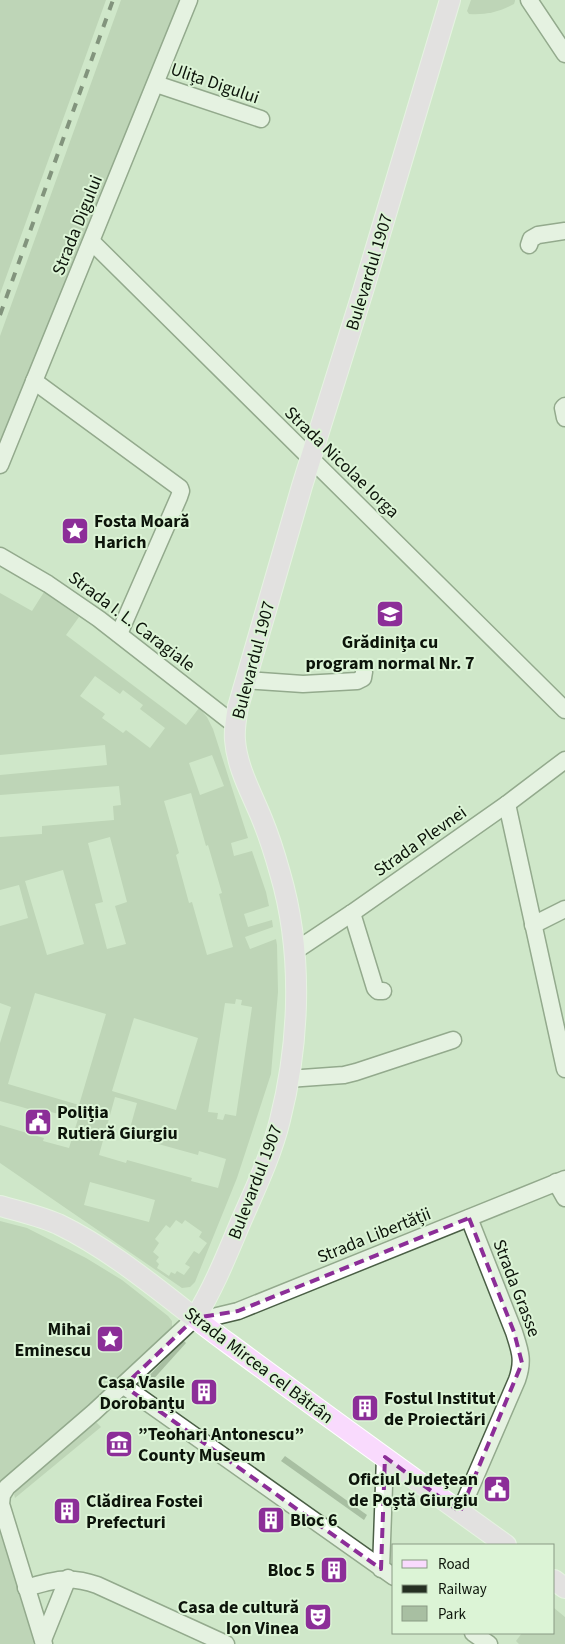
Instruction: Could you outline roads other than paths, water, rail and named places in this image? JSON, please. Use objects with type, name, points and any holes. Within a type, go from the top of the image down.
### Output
[{"type":"main road","name":"Bulevardul 1907","points":[[195,1318],[218,1274],[267,1161],[280,1120],[288,1079],[296,1001],[295,951],[287,898],[265,825],[239,760],[235,742],[235,725],[245,680],[450,0]]},
{"type":"main road","name":"Strada Mircea cel Bătrân","points":[[0,1206],[30,1214],[56,1224],[102,1250],[505,1544]]},
{"type":"street","name":"Strada Digului","points":[[0,465],[189,0]]},
{"type":"street","points":[[529,0],[565,54]]},
{"type":"street","name":"Ulița Digului","points":[[156,84],[261,119]]},
{"type":"street","points":[[529,245],[531,239],[538,235],[565,231]]},
{"type":"street","name":"Strada Nicolae Iorga","points":[[92,242],[565,710]]},
{"type":"street","points":[[34,381],[180,488],[179,497],[119,634]]},
{"type":"street","name":"Strada I. L. Caragiale","points":[[0,556],[68,598],[119,634],[235,725]]},
{"type":"street","points":[[245,680],[303,684],[357,681],[363,678],[364,672]]},
{"type":"street","name":"Strada Plevnei","points":[[295,951],[507,804],[565,760]]},
{"type":"street","points":[[507,804],[565,1069]]},
{"type":"street","points":[[533,926],[565,909]]},
{"type":"street","points":[[352,913],[375,988],[378,992],[383,992]]},
{"type":"street","points":[[288,1079],[356,1072],[453,1040]]},
{"type":"street","points":[[560,1180],[565,1198]]},
{"type":"street","name":"Strada Libertății","points":[[195,1318],[213,1317],[238,1311],[560,1180]]},
{"type":"street","name":"Strada Grasse","points":[[460,1512],[517,1380],[522,1364],[520,1349],[514,1332],[469,1218]]},
{"type":"street","points":[[43,1642],[1,1504],[2,1495],[6,1488],[124,1386],[195,1318]]},
{"type":"street","points":[[124,1386],[387,1573]]},
{"type":"street","points":[[385,1457],[387,1573]]},
{"type":"street","points":[[26,1588],[53,1580],[68,1578],[82,1580],[97,1585],[226,1644]]},
{"type":"street","points":[[43,1642],[68,1578]]},
{"type":"street","points":[[474,1634],[489,1644]]},
{"type":"railway","points":[[0,315],[113,0]]},
{"type":"place","name":"Fosta Moară Harich","points":[[75,531]]},
{"type":"place","name":"Grădinița cu program normal Nr. 7","points":[[390,614]]},
{"type":"place","name":"Poliția Rutieră Giurgiu","points":[[38,1122]]},
{"type":"place","name":"Mihai Eminescu","points":[[110,1339]]},
{"type":"place","name":"Casa Vasile Dorobanțu","points":[[204,1392]]},
{"type":"place","name":"Fostul Institut de Proiectări","points":[[365,1408]]},
{"type":"place","name":"”Teohari Antonescu” County Museum","points":[[119,1444]]},
{"type":"place","name":"Oficiul Județean de Poștă Giurgiu","points":[[497,1489]]},
{"type":"place","name":"Clădirea Fostei Prefecturi","points":[[67,1511]]},
{"type":"place","name":"Bloc 6","points":[[271,1520]]},
{"type":"place","name":"Bloc 5","points":[[334,1570]]},
{"type":"place","name":"Casa de cultură Ion Vinea","points":[[318,1617]]}]
